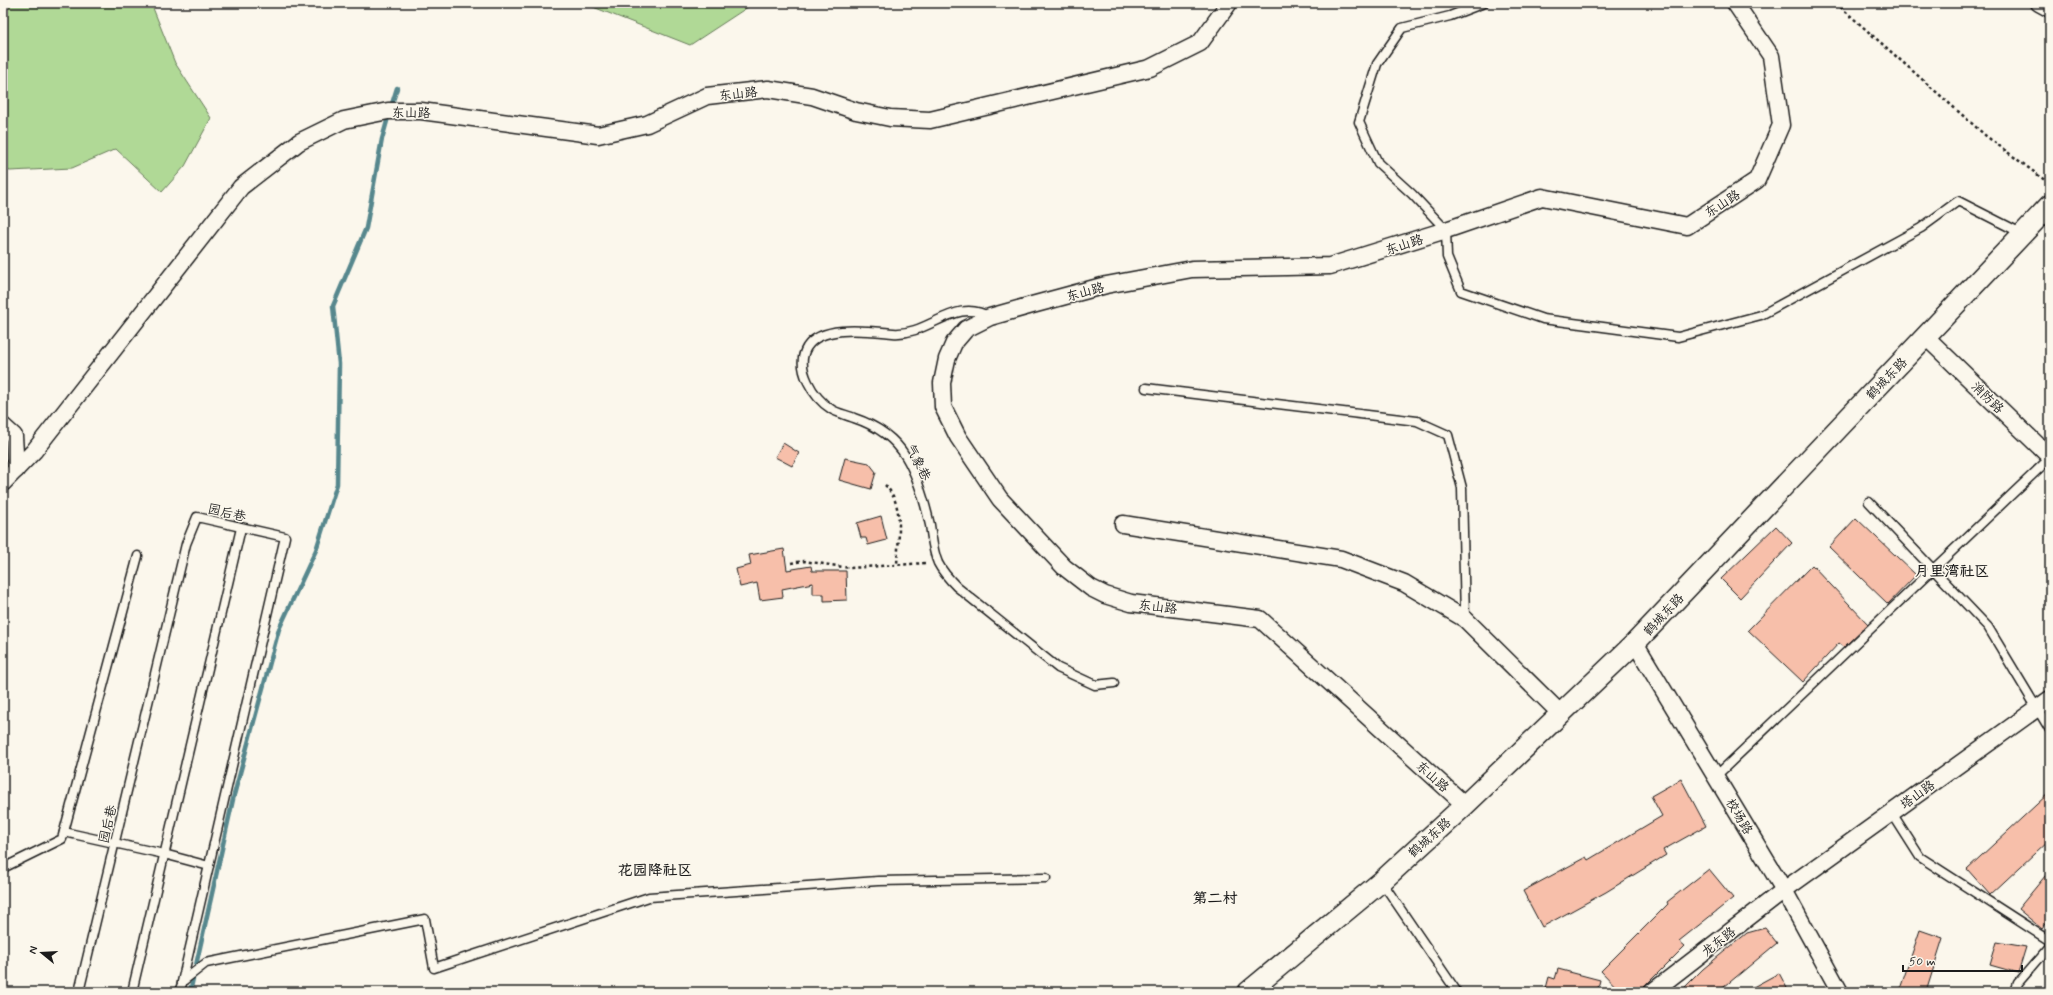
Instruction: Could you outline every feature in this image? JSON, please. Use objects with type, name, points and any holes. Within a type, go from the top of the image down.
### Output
[{"type":"street","name":"东山路","points":[[3,483],[34,451],[241,187],[299,142],[344,120],[395,111],[421,111],[598,135],[647,124],[707,96],[768,89],[812,96],[856,111],[890,118],[930,120],[1150,68],[1200,43],[1229,3]]},
{"type":"street","name":"东山路","points":[[1465,805],[1260,619],[1131,603],[1105,595],[1091,588],[1064,567],[1000,499],[958,437],[943,407],[942,383],[946,359],[954,343],[966,329],[990,317],[1106,285],[1192,269],[1330,266],[1446,230],[1542,197],[1687,226],[1757,180],[1781,125],[1772,56],[1735,3]]},
{"type":"street","points":[[2038,3],[2050,9]]},
{"type":"street","name":"鹤城东路","points":[[1248,992],[1382,881],[1465,805],[1635,643],[2050,205]]},
{"type":"street","name":"消防路","points":[[1926,337],[2050,458]]},
{"type":"street","points":[[3,426],[14,436],[16,470]]},
{"type":"street","points":[[1123,524],[1341,559],[1404,583],[1465,619],[1561,714]]},
{"type":"street","name":"校场路","points":[[1635,643],[1784,890],[1840,992]]},
{"type":"street","name":"塔山路","points":[[1784,890],[2044,704]]},
{"type":"street","name":"龙东路","points":[[1652,992],[1784,890]]},
{"type":"lane","points":[[1484,3],[1450,16],[1402,28],[1377,64],[1359,122],[1378,163],[1412,194],[1446,230],[1447,257],[1460,291],[1543,319],[1678,337],[1761,315],[1921,228],[1958,201],[2024,234]]},
{"type":"lane","name":"气象巷","points":[[990,317],[980,312],[969,310],[960,311],[916,331],[905,333],[840,331],[821,336],[810,342],[805,351],[803,368],[812,391],[832,409],[867,422],[891,437],[906,457],[924,504],[938,563],[944,573],[970,599],[1058,668],[1095,685],[1114,683]]},
{"type":"lane","points":[[1146,388],[1417,421],[1448,435],[1462,488],[1465,619]]},
{"type":"lane","points":[[1716,776],[2050,458]]},
{"type":"lane","points":[[1869,502],[1988,627],[2044,704],[2050,730]]},
{"type":"lane","name":"园后巷","points":[[79,992],[186,544],[197,517],[285,537],[183,981],[179,992]]},
{"type":"lane","points":[[132,992],[241,528]]},
{"type":"lane","points":[[3,868],[62,839],[138,556]]},
{"type":"lane","points":[[1892,813],[1920,857],[2050,941]]},
{"type":"lane","points":[[64,832],[164,854],[209,866]]},
{"type":"lane","points":[[183,981],[206,963],[425,919],[434,968],[649,897],[878,881],[1046,878]]},
{"type":"lane","points":[[1382,881],[1457,992]]},
{"type":"lane","points":[[2015,992],[2018,983],[2050,946]]},
{"type":"path","points":[[1836,3],[1986,136],[2050,184]]},
{"type":"path","points":[[885,485],[896,499],[898,512],[897,565]]},
{"type":"path","points":[[791,563],[804,561],[850,568],[938,563]]},
{"type":"green space","points":[[3,3],[151,3],[175,63],[211,118],[185,166],[162,192],[116,149],[72,168],[10,171],[3,169]]},
{"type":"green space","points":[[583,3],[754,3],[690,45]]},
{"type":"building","points":[[783,443],[799,453],[792,466],[775,457]]},
{"type":"building","points":[[845,458],[869,463],[876,472],[871,489],[839,480]]},
{"type":"building","points":[[881,516],[887,540],[868,545],[866,538],[861,538],[857,523]]},
{"type":"building","points":[[1856,518],[1916,575],[1888,604],[1829,547]]},
{"type":"building","points":[[1776,526],[1792,543],[1740,598],[1721,579]]},
{"type":"building","points":[[784,549],[787,570],[811,566],[812,571],[846,571],[847,600],[824,601],[824,594],[813,594],[813,583],[782,589],[783,597],[760,600],[757,583],[740,587],[736,569],[751,565],[749,555]]},
{"type":"building","points":[[1812,565],[1868,624],[1844,647],[1839,643],[1803,682],[1748,630]]},
{"type":"building","points":[[1681,779],[1706,826],[1663,850],[1666,855],[1606,892],[1542,927],[1523,891],[1586,857],[1588,860],[1662,816],[1651,796]]},
{"type":"building","points":[[2050,792],[2050,839],[1990,895],[1967,869]]},
{"type":"building","points":[[1709,869],[1733,898],[1679,941],[1685,946],[1639,992],[1621,992],[1601,971],[1668,904],[1667,902]]},
{"type":"building","points":[[2050,870],[2050,919],[2042,929],[2018,909]]},
{"type":"building","points":[[1765,928],[1777,943],[1718,992],[1680,992],[1703,969],[1747,933]]},
{"type":"building","points":[[1920,930],[1943,938],[1926,992],[1899,992]]},
{"type":"building","points":[[1997,942],[2026,947],[2018,973],[1990,965]]},
{"type":"building","points":[[1558,969],[1600,980],[1597,992],[1545,992],[1549,977],[1555,979]]},
{"type":"building","points":[[1779,973],[1789,992],[1744,992]]},
{"type":"waterway","points":[[391,107],[397,88]]},
{"type":"waterway","points":[[190,992],[234,795],[279,629],[316,550],[337,484],[339,364],[333,306],[366,228],[382,139],[389,114]]},
{"type":"district","name":"月里湾社区","points":[[1952,571]]},
{"type":"district","name":"花园降社区","points":[[655,870]]},
{"type":"district","name":"第二村","points":[[1215,898]]}]
